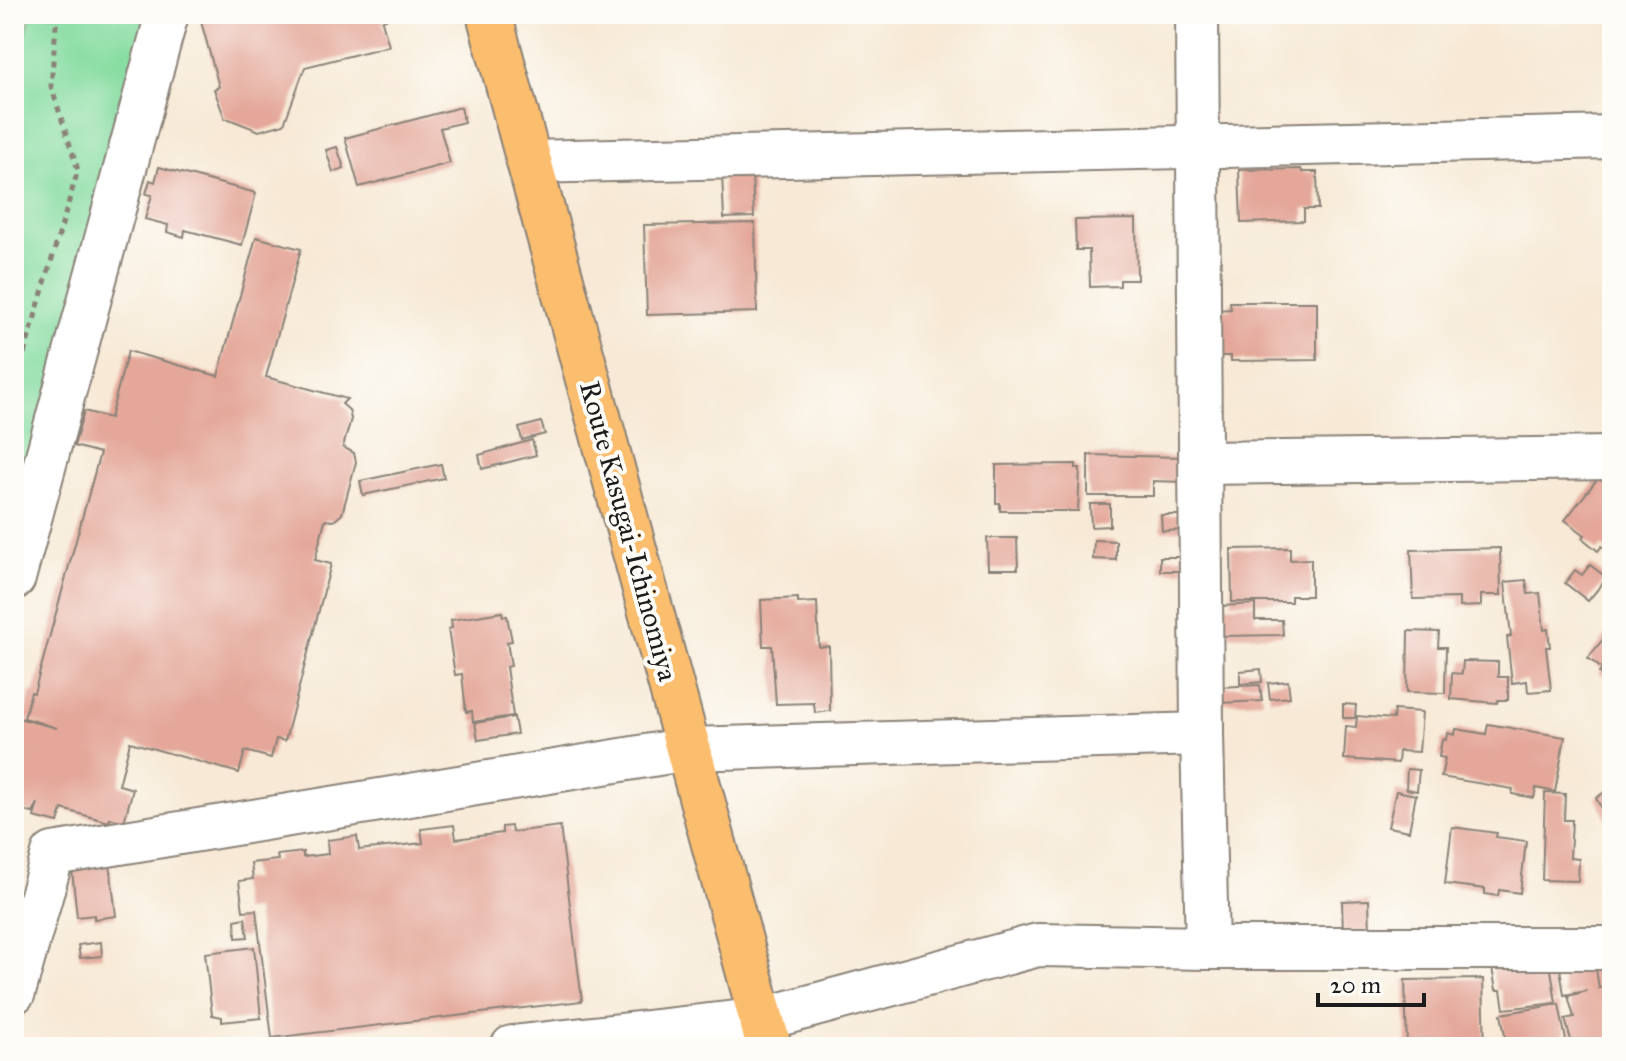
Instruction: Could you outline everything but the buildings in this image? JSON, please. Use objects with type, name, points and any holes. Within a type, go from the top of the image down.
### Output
[{"type":"main road","name":"Route Kasugai-Ichinomiya","points":[[489,14],[766,1033]]},
{"type":"street","points":[[14,578],[167,14]]},
{"type":"street","points":[[1197,14],[1202,734],[1207,948]]},
{"type":"street","points":[[529,162],[1612,137]]},
{"type":"street","points":[[1202,463],[1612,458]]},
{"type":"street","points":[[14,992],[53,854],[688,749],[1202,734]]},
{"type":"street","points":[[512,1047],[766,1033],[1038,945],[1612,948]]},
{"type":"path","points":[[14,388],[78,170],[51,86],[57,14]]},
{"type":"green space","points":[[31,14],[152,14],[14,525],[14,77]]}]
